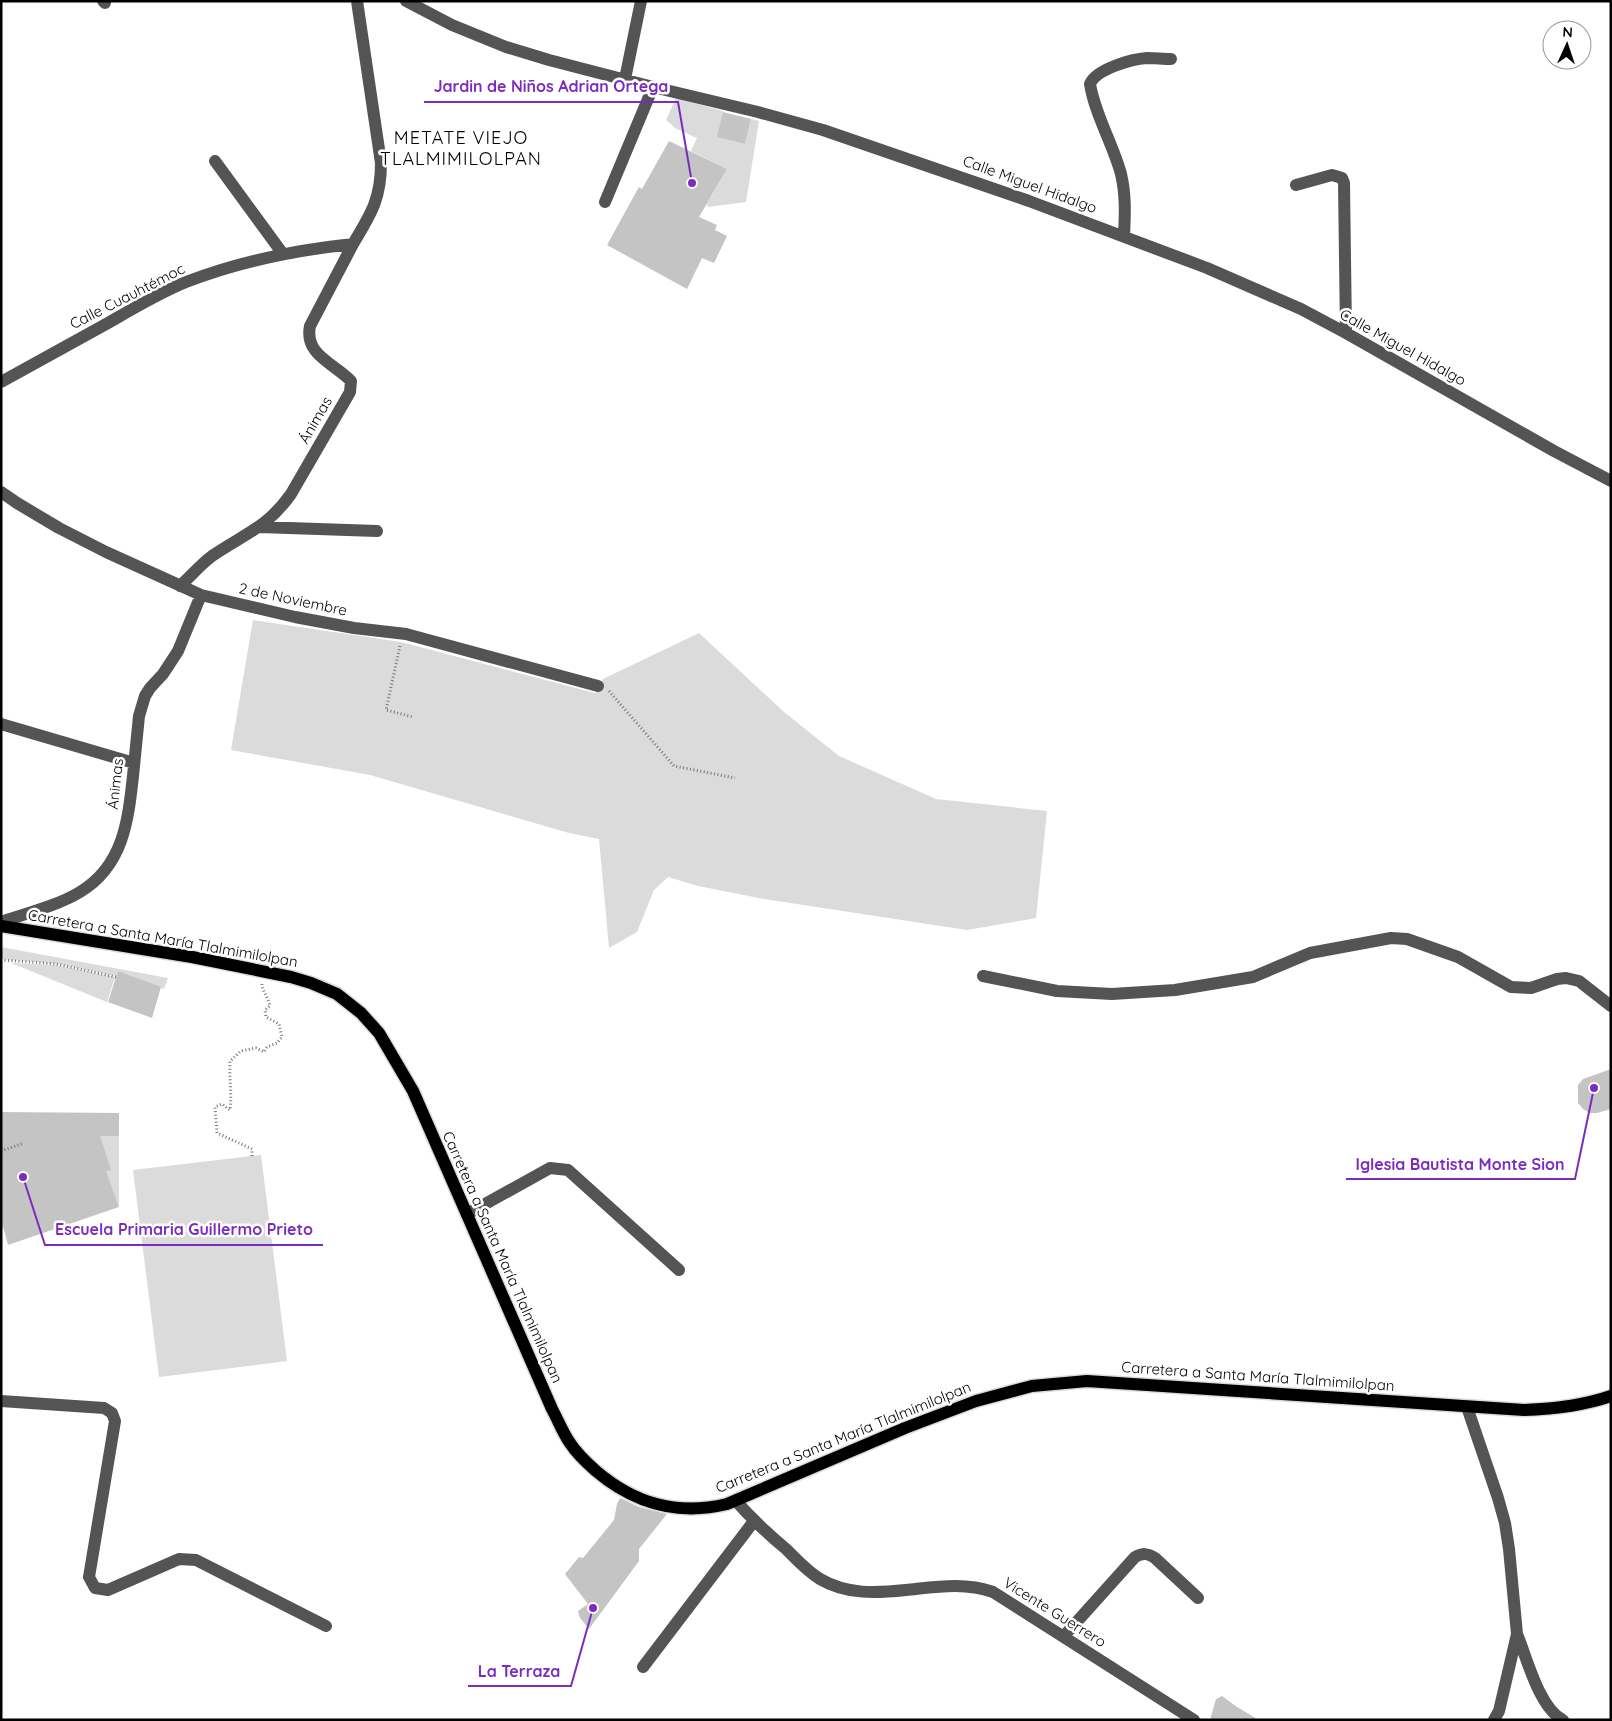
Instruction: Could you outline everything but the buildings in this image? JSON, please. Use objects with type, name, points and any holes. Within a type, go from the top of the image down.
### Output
[{"type":"main road","name":"Carretera a Santa María Tlalmimilolpan","points":[[1,926],[192,957],[291,976],[337,994],[361,1013],[379,1033],[413,1091],[552,1409],[570,1444],[585,1461],[624,1492],[651,1503],[682,1509],[698,1509],[736,1501],[906,1428],[968,1404],[1006,1392],[1048,1384],[1087,1381],[1524,1410],[1562,1408],[1593,1402],[1611,1396]]},
{"type":"street","points":[[353,244],[372,212],[381,180],[381,163],[357,1]]},
{"type":"street","name":"Calle Miguel Hidalgo","points":[[406,1],[452,25],[506,47],[625,80],[758,112],[823,130],[1029,201],[1207,268],[1301,308],[1554,451],[1611,481]]},
{"type":"street","points":[[625,80],[641,1]]},
{"type":"street","points":[[1124,236],[1125,208],[1121,173],[1090,84],[1092,78],[1130,61],[1146,58],[1172,59]]},
{"type":"street","points":[[605,202],[653,87]]},
{"type":"street","points":[[215,161],[283,254]]},
{"type":"street","points":[[1296,185],[1332,175],[1342,178],[1344,182],[1346,332]]},
{"type":"street","name":"Calle Cuauhtémoc","points":[[1,382],[150,300],[186,283],[244,263],[309,249],[353,244]]},
{"type":"street","name":"Ánimas","points":[[180,586],[211,557],[272,517],[291,494],[350,392],[351,381],[315,352],[308,335],[310,326],[353,244]]},
{"type":"street","name":"2 de Noviembre","points":[[1,492],[59,528],[106,552],[201,595],[295,617],[354,628],[406,634],[598,686]]},
{"type":"street","points":[[259,527],[377,531]]},
{"type":"street","name":"Ánimas","points":[[1,922],[79,893],[97,879],[109,864],[120,845],[125,831],[139,716],[145,696],[171,663],[201,595]]},
{"type":"street","points":[[1,724],[134,763]]},
{"type":"street","points":[[983,976],[1072,992],[1112,994],[1175,990],[1253,976],[1310,953],[1391,938],[1414,941],[1458,957],[1511,987],[1531,988],[1557,979],[1573,979],[1579,981],[1611,1006]]},
{"type":"street","points":[[467,1214],[550,1168],[568,1170],[679,1270]]},
{"type":"street","points":[[1,1401],[104,1408],[112,1413],[116,1421],[89,1577],[95,1588],[108,1590],[179,1559],[196,1560],[326,1626]]},
{"type":"street","points":[[1467,1407],[1505,1523],[1517,1634],[1543,1700],[1550,1711],[1563,1720]]},
{"type":"street","name":"Vicente Guerrero","points":[[736,1501],[754,1521],[820,1579],[858,1592],[876,1593],[954,1585],[983,1588],[1002,1597],[1194,1720]]},
{"type":"street","points":[[643,1667],[754,1521]]},
{"type":"street","points":[[1064,1636],[1135,1556],[1142,1553],[1155,1558],[1198,1598]]},
{"type":"street","points":[[1494,1720],[1499,1711],[1517,1634]]},
{"type":"path","points":[[406,634],[400,648],[386,710],[413,718]]},
{"type":"path","points":[[598,686],[607,688],[674,766],[734,778]]},
{"type":"path","points":[[1,960],[56,964],[116,977]]},
{"type":"path","points":[[252,1156],[252,1149],[217,1133],[216,1107],[222,1104],[230,1110],[232,1095],[230,1061],[241,1051],[256,1048],[264,1052],[267,1047],[277,1043],[282,1037],[279,1024],[266,1016],[265,1010],[270,1006],[268,996],[262,989],[261,971]]},
{"type":"path","points":[[4,1155],[2,1151],[24,1143]]},
{"type":"shaded area","points":[[676,98],[723,111],[718,137],[745,144],[751,119],[759,121],[746,202],[708,207],[707,204],[727,169],[691,151],[697,138],[675,128],[666,120]]},
{"type":"shaded area","points":[[253,620],[401,642],[595,693],[603,679],[699,633],[784,712],[839,756],[936,799],[1047,811],[1036,918],[967,930],[764,899],[698,886],[668,877],[654,890],[637,932],[609,948],[599,839],[569,833],[370,775],[231,750]]},
{"type":"shaded area","points":[[1,947],[168,978],[164,989],[118,971],[116,976],[57,964],[1,959]]},
{"type":"shaded area","points":[[11,963],[56,965],[115,977],[107,1002]]},
{"type":"shaded area","points":[[101,1127],[102,1136],[119,1136],[119,1207],[109,1180],[1,1230],[1,1208]]},
{"type":"shaded area","points":[[261,1155],[287,1361],[159,1377],[133,1170]]},
{"type":"place","name":"Jardin de Niños Adrian Ortega","points":[[692,183]]},
{"type":"place","name":"Iglesia Bautista Monte Sion","points":[[1594,1088]]},
{"type":"place","name":"Escuela Primaria Guillermo Prieto","points":[[23,1177]]},
{"type":"place","name":"La Terraza","points":[[593,1608]]},
{"type":"district","name":"METATE VIEJO TLALMIMILOLPAN","points":[[461,147]]}]
